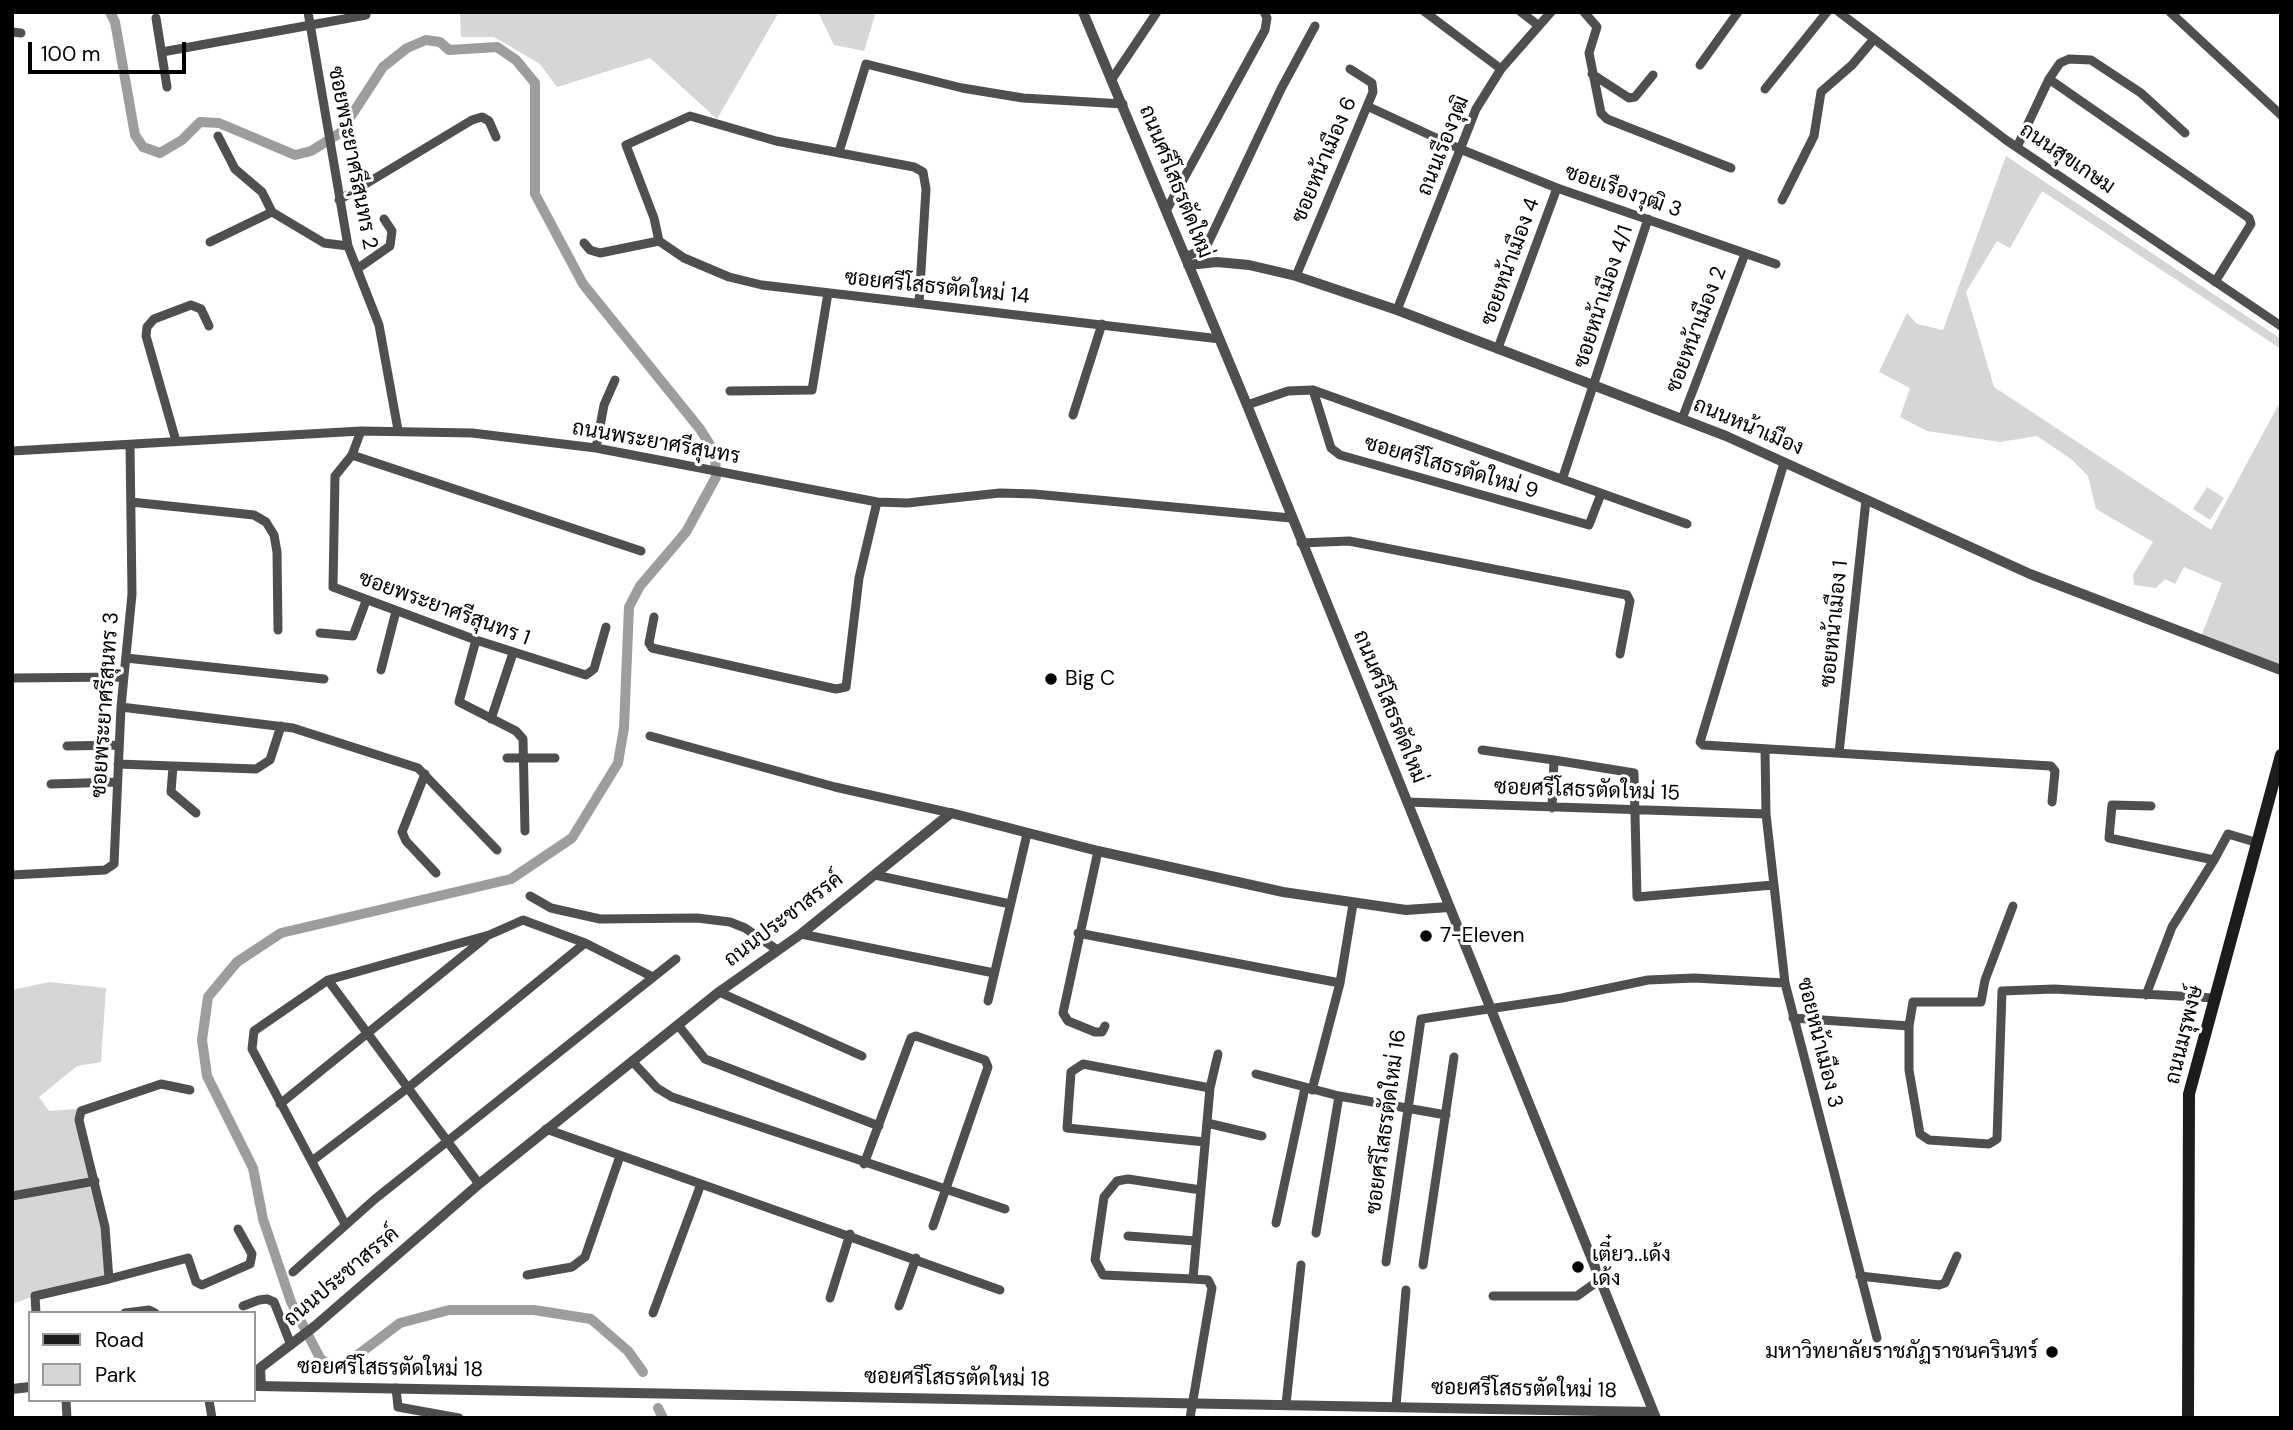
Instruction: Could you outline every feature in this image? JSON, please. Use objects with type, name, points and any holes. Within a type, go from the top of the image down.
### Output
[{"type":"main road","name":"ถนนมรุพงษ์","points":[[2188,1418],[2189,1094],[2255,842],[2281,755]]},
{"type":"street","name":"ซอยพระยาศรีสุนทร 2","points":[[308,12],[348,246],[379,325],[397,430]]},
{"type":"street","name":"ถนนศรีโสธรตัดใหม่","points":[[1083,12],[1247,405],[1449,907],[1494,1009],[1655,1415]]},
{"type":"street","points":[[1112,79],[1157,12]]},
{"type":"street","points":[[1166,211],[1265,30],[1267,18],[1264,12]]},
{"type":"street","points":[[1425,12],[1501,69]]},
{"type":"street","points":[[1521,12],[1538,26]]},
{"type":"street","name":"ถนนเรืองวุฒิ","points":[[1397,310],[1476,109],[1501,69],[1550,12]]},
{"type":"street","points":[[1584,12],[1597,27],[1589,53],[1596,102],[1607,119],[1731,168]]},
{"type":"street","points":[[1700,65],[1738,12]]},
{"type":"street","points":[[1765,89],[1827,12]]},
{"type":"street","name":"ถนนสุขเกษม","points":[[1839,12],[2017,147],[2281,326]]},
{"type":"street","points":[[2170,12],[2281,115]]},
{"type":"street","points":[[162,52],[366,15]]},
{"type":"street","points":[[156,18],[167,87]]},
{"type":"street","points":[[1186,261],[1208,243],[1280,89],[1315,26]]},
{"type":"street","points":[[1782,200],[1814,136],[1821,92],[1852,65],[1874,39]]},
{"type":"street","points":[[2017,147],[2049,79],[2060,64],[2069,59],[2091,60],[2141,93],[2186,133]]},
{"type":"street","points":[[839,152],[866,64],[962,88],[1023,98],[1123,104]]},
{"type":"street","name":"ซอยหน้าเมือง 6","points":[[1296,276],[1373,92],[1372,83],[1350,69]]},
{"type":"street","points":[[1592,74],[1629,98],[1635,97],[1653,75]]},
{"type":"street","points":[[2049,79],[2249,218],[2251,224],[2215,282]]},
{"type":"street","name":"ซอยเรืองวุฒิ 3","points":[[1367,106],[1460,149],[1557,188],[1776,264]]},
{"type":"street","points":[[583,243],[590,250],[600,253],[659,241],[654,218],[626,145],[690,116],[776,141],[839,152],[923,172],[926,189],[919,303]]},
{"type":"street","points":[[340,201],[472,120],[482,117],[489,121],[496,137]]},
{"type":"street","points":[[218,136],[235,169],[262,192],[272,212],[324,243],[348,246]]},
{"type":"street","name":"ซอยหน้าเมือง 4","points":[[1498,348],[1557,188]]},
{"type":"street","points":[[210,242],[272,212]]},
{"type":"street","points":[[357,269],[390,246],[392,231],[384,219]]},
{"type":"street","name":"ซอยหน้าเมือง 4/1","points":[[1563,477],[1648,219]]},
{"type":"street","name":"ซอยศรีโสธรตัดใหม่ 14","points":[[659,241],[684,258],[729,277],[762,285],[1220,339]]},
{"type":"street","name":"ซอยหน้าเมือง 2","points":[[1682,419],[1745,254]]},
{"type":"street","name":"ถนนหน้าเมือง","points":[[1186,261],[1233,263],[1296,276],[1397,310],[1682,419],[2030,574],[2281,670]]},
{"type":"street","points":[[730,391],[812,390],[828,293]]},
{"type":"street","points":[[176,441],[146,336],[147,327],[154,319],[191,304],[201,309],[209,326]]},
{"type":"street","points":[[1073,415],[1102,324]]},
{"type":"street","points":[[596,448],[604,405],[615,380]]},
{"type":"street","name":"ซอยศรีโสธรตัดใหม่ 9","points":[[1313,390],[1331,448],[1340,454],[1589,525],[1601,494]]},
{"type":"street","name":"ซอยศรีโสธรตัดใหม่ 9","points":[[1247,405],[1288,391],[1313,390],[1563,477],[1601,494],[1687,524]]},
{"type":"street","name":"ถนนพระยาศรีสุนทร","points":[[12,451],[361,431],[472,433],[596,448],[877,502],[907,503],[1000,493],[1034,494],[1292,518]]},
{"type":"street","name":"ซอยพระยาศรีสุนทร 1","points":[[361,431],[352,454],[335,476],[330,581],[338,590],[513,653],[586,675],[594,668],[606,626]]},
{"type":"street","name":"ซอยพระยาศรีสุนทร 3","points":[[12,875],[112,867],[121,707],[132,594],[130,445]]},
{"type":"street","points":[[352,454],[641,551]]},
{"type":"street","points":[[1784,463],[1699,738],[1703,745],[2051,766],[2055,771],[2052,802]]},
{"type":"street","name":"ซอยหน้าเมือง 1","points":[[1839,753],[1866,500]]},
{"type":"street","points":[[131,502],[254,515],[266,522],[274,535],[277,552],[278,630]]},
{"type":"street","points":[[654,617],[649,643],[652,648],[836,689],[846,687],[859,578],[877,502]]},
{"type":"street","points":[[1301,543],[1349,541],[1627,595],[1630,601],[1620,654]]},
{"type":"street","points":[[320,633],[354,636],[366,601]]},
{"type":"street","points":[[381,670],[396,611]]},
{"type":"street","points":[[476,640],[459,702],[520,733],[525,831]]},
{"type":"street","points":[[491,719],[513,653]]},
{"type":"street","points":[[126,658],[324,679]]},
{"type":"street","points":[[12,678],[124,677]]},
{"type":"street","points":[[121,707],[281,726],[411,765],[425,774],[497,850]]},
{"type":"street","points":[[118,764],[256,769],[270,760],[281,726]]},
{"type":"street","points":[[650,736],[835,787],[951,813],[1098,851],[1283,892],[1406,910],[1449,907]]},
{"type":"street","points":[[67,746],[119,745]]},
{"type":"street","name":"ซอยหน้าเมือง 3","points":[[1765,749],[1766,814],[1785,983],[1877,1338]]},
{"type":"street","points":[[1482,750],[1634,773],[1637,897],[1773,885]]},
{"type":"street","points":[[508,758],[555,758]]},
{"type":"street","points":[[1552,808],[1554,760]]},
{"type":"street","points":[[173,766],[171,792],[196,813]]},
{"type":"street","points":[[425,774],[402,832],[406,841],[436,873]]},
{"type":"street","points":[[51,784],[117,782]]},
{"type":"street","name":"ซอยศรีโสธรตัดใหม่ 15","points":[[1407,802],[1766,814]]},
{"type":"street","points":[[2151,806],[2112,805],[2109,838],[2214,860]]},
{"type":"street","name":"ถนนประชาสรรค์","points":[[257,1386],[260,1368],[315,1326],[479,1184],[719,992],[776,949],[801,934],[951,813]]},
{"type":"street","points":[[988,1001],[1027,834]]},
{"type":"street","points":[[2146,995],[2172,927],[2228,834],[2255,842]]},
{"type":"street","points":[[1098,851],[1078,933],[1063,1013],[1068,1021],[1095,1032],[1102,1032],[1105,1026]]},
{"type":"street","points":[[875,875],[1010,904]]},
{"type":"street","points":[[530,896],[551,908],[600,919],[697,918],[730,922],[745,928],[776,949]]},
{"type":"street","points":[[1276,1223],[1308,1089],[1340,983],[1353,904]]},
{"type":"street","points":[[2002,991],[1995,1143],[1929,1140],[1920,1134],[1909,1070],[1909,1026],[1913,1002],[1983,1000],[1983,991],[2013,906]]},
{"type":"street","points":[[345,1224],[252,1049],[254,1031],[328,980],[489,935],[523,920],[585,943],[651,976]]},
{"type":"street","points":[[1078,933],[1340,983]]},
{"type":"street","points":[[801,934],[994,973]]},
{"type":"street","points":[[280,1104],[489,935]]},
{"type":"street","points":[[312,1161],[409,1087],[585,943]]},
{"type":"street","points":[[293,1272],[345,1224],[676,958]]},
{"type":"street","points":[[1494,1009],[1648,980],[1694,978],[1785,983]]},
{"type":"street","points":[[328,980],[479,1184]]},
{"type":"street","points":[[1983,991],[2054,989],[2214,998]]},
{"type":"street","points":[[719,992],[862,1056]]},
{"type":"street","name":"ซอยศรีโสธรตัดใหม่ 16","points":[[1386,1262],[1421,1019],[1494,1009]]},
{"type":"street","points":[[1793,1018],[1909,1026]]},
{"type":"street","points":[[678,1025],[705,1059],[879,1126]]},
{"type":"street","points":[[864,1164],[911,1038],[916,1036],[985,1060],[988,1067],[933,1226]]},
{"type":"street","points":[[1193,1279],[1206,1123],[1218,1054]]},
{"type":"street","points":[[1423,1265],[1454,1057]]},
{"type":"street","points":[[632,1061],[657,1088],[672,1097],[864,1164],[1005,1209]]},
{"type":"street","points":[[1205,1142],[1067,1128],[1070,1072],[1083,1064],[1210,1088]]},
{"type":"street","points":[[1256,1074],[1339,1096],[1446,1115]]},
{"type":"street","points":[[109,1279],[105,1227],[79,1120],[81,1111],[162,1084],[190,1090]]},
{"type":"street","points":[[1316,1233],[1339,1096]]},
{"type":"street","points":[[1206,1123],[1262,1136]]},
{"type":"street","points":[[546,1129],[850,1234],[1000,1290]]},
{"type":"street","points":[[527,1275],[572,1267],[585,1257],[620,1156]]},
{"type":"street","points":[[1190,1418],[1195,1403],[1212,1288],[1208,1280],[1103,1275],[1095,1260],[1104,1197],[1117,1181],[1128,1179],[1201,1191]]},
{"type":"street","points":[[12,1196],[95,1181]]},
{"type":"street","points":[[653,1313],[701,1184]]},
{"type":"street","points":[[36,1311],[35,1296],[188,1258],[195,1282],[202,1284],[250,1264],[251,1254],[238,1229]]},
{"type":"street","points":[[830,1298],[850,1234]]},
{"type":"street","points":[[1128,1236],[1196,1241]]},
{"type":"street","points":[[1860,1276],[1939,1285],[1945,1283],[1957,1256]]},
{"type":"street","points":[[899,1306],[916,1258]]},
{"type":"street","points":[[1286,1404],[1301,1265]]},
{"type":"street","points":[[1493,1296],[1577,1296],[1601,1279]]},
{"type":"street","points":[[1396,1406],[1406,1290]]},
{"type":"street","points":[[243,1306],[259,1300],[268,1299],[274,1302],[294,1343]]},
{"type":"street","name":"ซอยศรีโสธรตัดใหม่ 18","points":[[257,1386],[1396,1406],[1655,1415]]},
{"type":"street","points":[[396,1388],[398,1407],[456,1417]]},
{"type":"green space","points":[[460,12],[779,12],[717,119],[650,58],[557,87],[540,64],[494,37],[461,37]]},
{"type":"green space","points":[[818,12],[876,12],[864,51],[834,45]]},
{"type":"green space","points":[[2006,156],[2281,339],[2281,349],[2042,191],[2010,248],[1997,241],[1966,292],[1994,387],[2211,530],[2281,400],[2281,670],[2200,639],[2222,583],[2184,567],[2175,584],[2165,579],[2156,588],[2134,585],[2133,575],[2153,542],[2096,509],[2088,476],[2071,459],[2037,436],[2000,442],[1927,431],[1900,417],[1910,388],[1879,372],[1907,313],[1917,324],[1943,330]]},
{"type":"green space","points":[[2207,487],[2224,498],[2210,520],[2193,509]]},
{"type":"green space","points":[[49,982],[106,988],[101,1062],[77,1066],[39,1097],[49,1111],[76,1109],[89,1177],[12,1192],[12,990]]},
{"type":"green space","points":[[83,1186],[92,1187],[101,1222],[106,1267],[103,1277],[51,1290],[12,1304],[12,1201]]},
{"type":"waterway","points":[[110,12],[115,22],[135,135],[143,147],[160,153],[182,140],[200,122],[219,123],[295,155],[311,151],[340,133],[383,67],[407,48],[426,40],[440,42],[449,50],[497,47],[516,60],[535,83],[535,194],[583,284],[700,429],[715,453],[716,477],[686,532],[640,586],[629,607],[624,728],[618,763],[572,838],[511,879],[281,933],[237,962],[208,997],[202,1040],[207,1076],[253,1168],[263,1219],[291,1302],[320,1358],[332,1368],[343,1366],[400,1323],[449,1310],[534,1310],[591,1319],[628,1351],[643,1372]]},
{"type":"waterway","points":[[658,1408],[663,1418]]},
{"type":"place","name":"Big C","points":[[1051,679]]},
{"type":"place","name":"7-Eleven","points":[[1426,936]]},
{"type":"place","name":"เตี๋ยว..เด้ง เด้ง","points":[[1578,1267]]},
{"type":"place","name":"มหาวิทยาลัยราชภัฏราชนครินทร์","points":[[2052,1352]]}]
